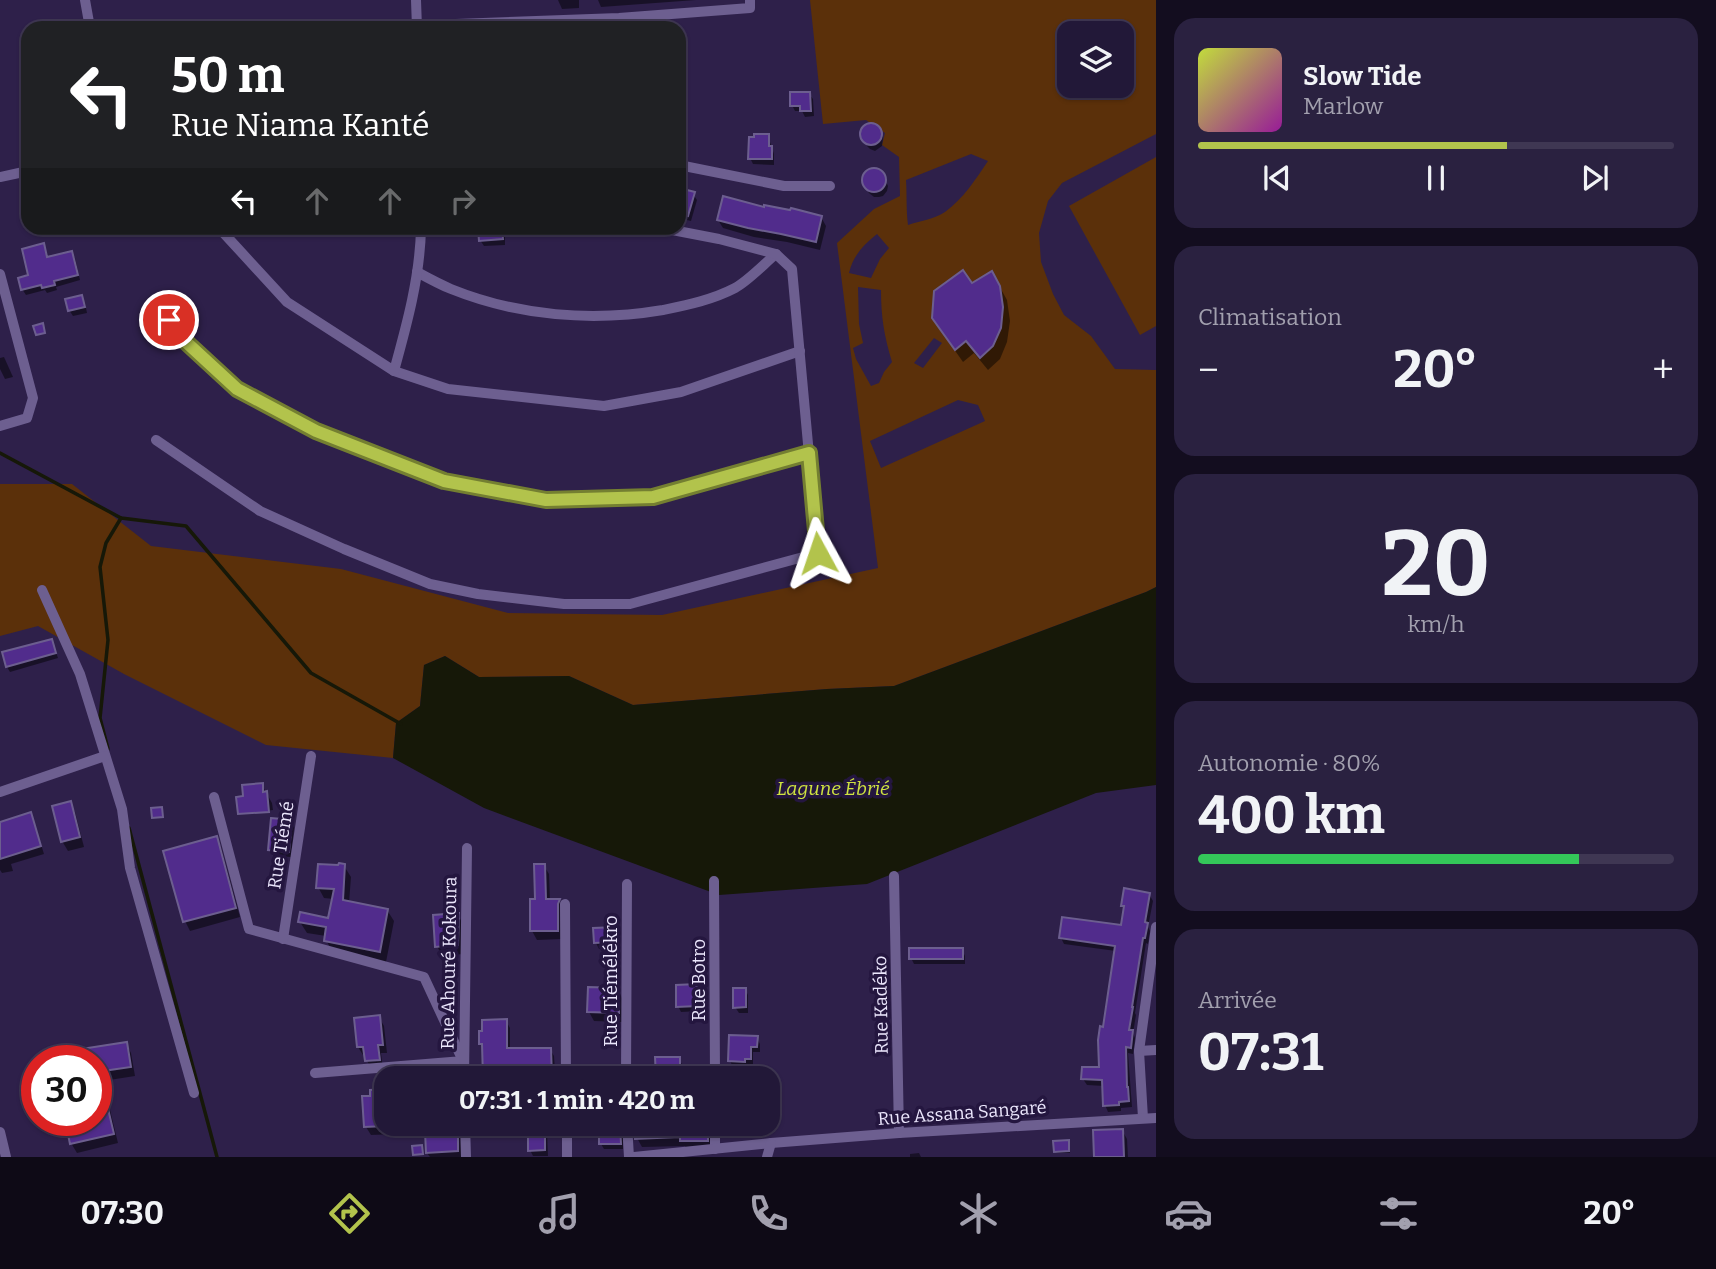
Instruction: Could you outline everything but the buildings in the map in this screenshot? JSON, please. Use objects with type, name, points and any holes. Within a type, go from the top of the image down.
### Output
[{"type":"street","points":[[85,0],[89,21]]},
{"type":"street","points":[[416,0],[417,21]]},
{"type":"street","points":[[552,21],[750,8],[750,0]]},
{"type":"street","points":[[686,166],[783,186],[830,186]]},
{"type":"street","points":[[0,177],[21,172]]},
{"type":"street","points":[[156,440],[260,511],[430,584],[478,594],[564,604],[629,604],[818,553],[792,269],[776,254],[686,233]]},
{"type":"street","points":[[225,235],[287,302],[394,371],[448,390],[604,406],[681,392],[800,351]]},
{"type":"street","points":[[394,371],[410,312],[420,235]]},
{"type":"street","points":[[417,272],[452,289],[527,311],[556,316],[596,316],[645,313],[693,304],[736,288],[776,254]]},
{"type":"street","points":[[0,274],[4,308],[33,398],[27,418],[0,426]]},
{"type":"street","points":[[169,320],[186,342],[237,389],[316,431],[444,481],[546,500],[653,497],[809,453]]},
{"type":"street","points":[[42,590],[80,674],[122,809],[130,868],[194,1093]]},
{"type":"street","points":[[0,792],[105,756]]},
{"type":"street","name":"Rue Tiémé","points":[[282,939],[311,756]]},
{"type":"street","points":[[214,797],[249,929],[425,977],[463,1061],[315,1073]]},
{"type":"street","name":"Rue Ahouré Kokoura","points":[[463,1066],[467,848]]},
{"type":"street","name":"Rue Kadéko","points":[[894,876],[900,1133]]},
{"type":"street","name":"Rue Botro","points":[[714,881],[715,1066]]},
{"type":"street","name":"Rue Tiémélékro","points":[[626,1066],[627,884]]},
{"type":"street","points":[[565,904],[566,1066]]},
{"type":"street","points":[[1143,1118],[1139,1051],[1156,928]]},
{"type":"street","points":[[1139,1051],[1156,1050]]},
{"type":"street","name":"Rue Assana Sangaré","points":[[631,1157],[694,1154],[771,1143],[900,1133],[1156,1118]]},
{"type":"street","points":[[0,1132],[6,1157]]},
{"type":"street","points":[[465,1136],[466,1157]]},
{"type":"street","points":[[567,1136],[567,1157]]},
{"type":"street","points":[[628,1136],[631,1157]]},
{"type":"street","points":[[715,1136],[715,1149]]},
{"type":"street","points":[[766,1157],[771,1143]]},
{"type":"shaded area","points":[[810,0],[1156,0],[1156,134],[1062,183],[1048,201],[1039,233],[1041,262],[1064,315],[1091,336],[1115,369],[1156,370],[1156,587],[894,686],[633,705],[569,676],[479,677],[445,656],[424,665],[420,706],[396,723],[393,758],[266,745],[124,674],[38,626],[0,636],[0,484],[72,484],[151,546],[341,569],[508,613],[662,615],[878,568],[837,243],[874,209],[900,196],[899,157],[882,145],[885,133],[866,120],[823,124]],"holes":[[[971,154],[988,161],[952,207],[936,216],[908,225],[906,180]],[[877,234],[889,248],[871,278],[849,273],[856,256]],[[962,270],[972,283],[993,271],[1000,286],[1003,307],[1001,328],[993,346],[980,358],[966,341],[954,350],[933,319],[939,287]],[[858,287],[881,290],[884,326],[892,362],[879,383],[871,386],[853,348],[863,343],[859,324]],[[934,338],[942,343],[923,368],[914,363]],[[958,400],[978,405],[985,421],[881,468],[870,441]]]},
{"type":"shaded area","points":[[1156,157],[1156,326],[1140,335],[1069,206]]},
{"type":"water","name":"Lagune Ébrié","points":[[1156,587],[1156,785],[1096,793],[867,884],[719,895],[484,808],[393,758],[396,723],[420,706],[424,665],[445,656],[479,677],[569,676],[633,705],[894,686]]},
{"type":"waterway","points":[[0,453],[121,518],[186,526],[311,673],[401,724]]},
{"type":"waterway","points":[[108,749],[100,718],[108,640],[100,567],[106,543],[121,518]]},
{"type":"waterway","points":[[129,828],[217,1157]]},
{"type":"route","points":[[169,320],[186,342],[237,389],[316,431],[444,481],[546,500],[653,497],[809,453],[818,553]]}]
